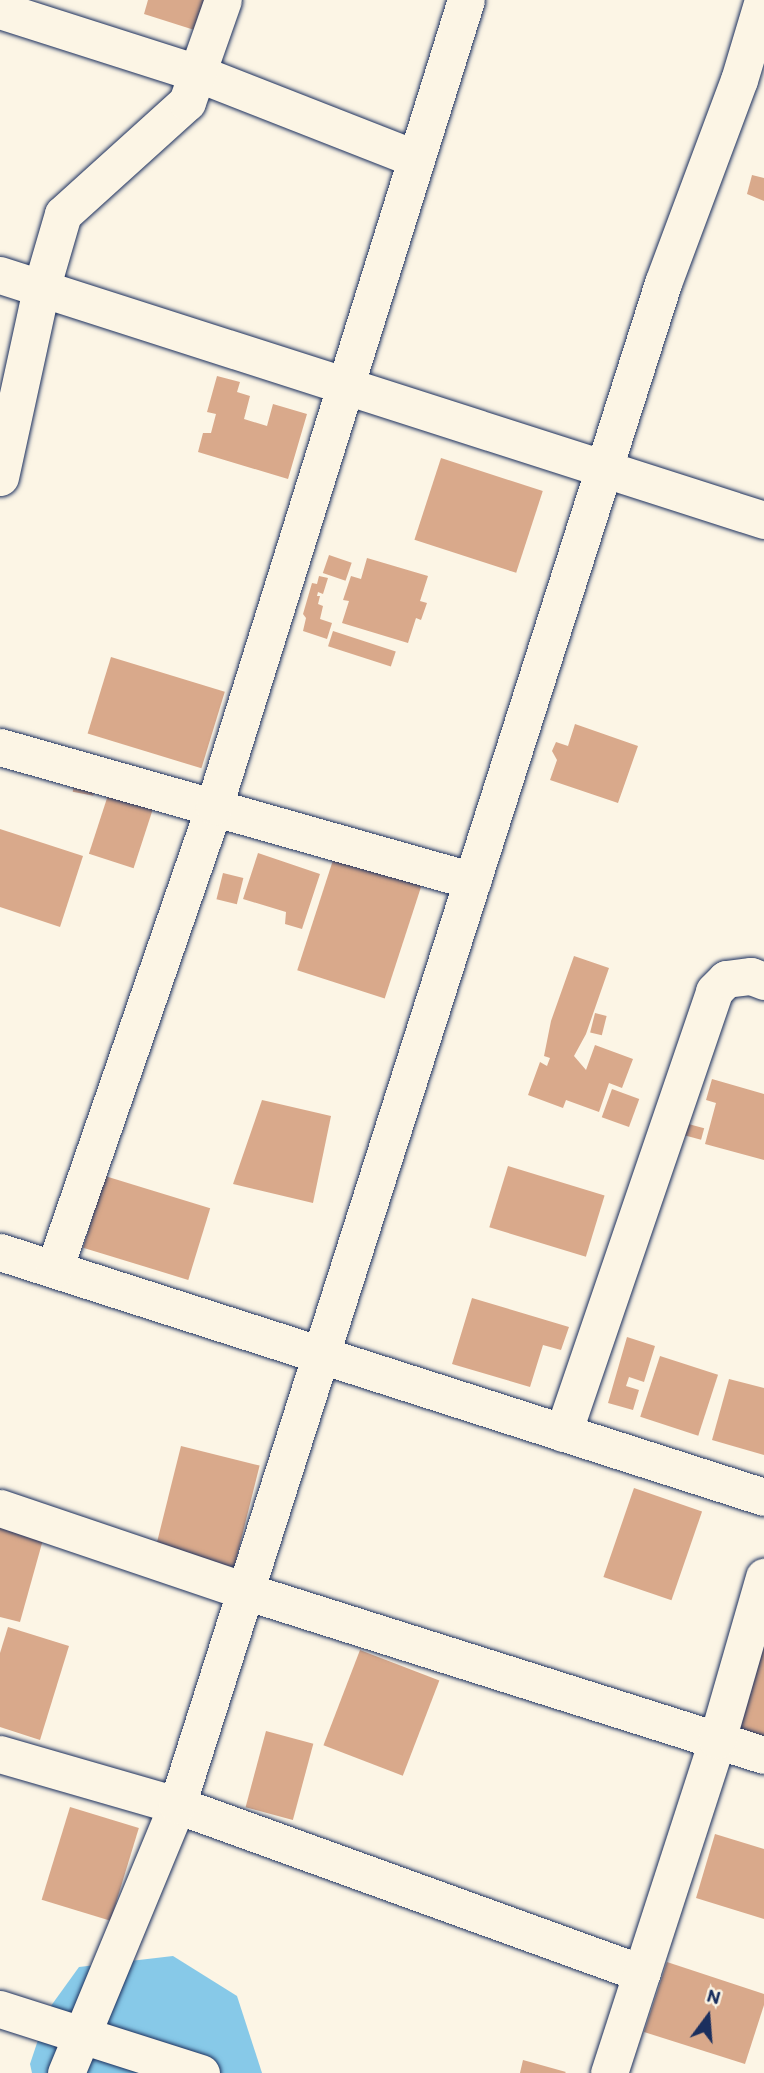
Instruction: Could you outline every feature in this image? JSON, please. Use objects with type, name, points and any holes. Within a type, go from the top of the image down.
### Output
[{"type":"street","points":[[0,477],[41,289],[63,214],[187,102],[223,0]]},
{"type":"street","points":[[54,1269],[214,806],[467,0]]},
{"type":"street","points":[[66,2073],[177,1805],[663,283],[739,79],[762,0]]},
{"type":"street","points":[[0,10],[197,73],[416,159]]},
{"type":"street","points":[[0,275],[764,520]]},
{"type":"street","points":[[0,747],[472,881]]},
{"type":"street","points":[[563,1433],[714,991],[726,979],[751,976],[764,981]]},
{"type":"street","points":[[0,1252],[764,1497]]},
{"type":"street","points":[[0,1508],[245,1591],[764,1755]]},
{"type":"street","points":[[609,2073],[717,1740],[764,1577]]},
{"type":"street","points":[[0,1754],[177,1805],[642,1973]]},
{"type":"street","points":[[0,2010],[201,2073]]},
{"type":"water","points":[[173,1956],[237,1996],[262,2073],[32,2073],[30,2064],[48,2010],[79,1967]]},
{"type":"building","points":[[148,0],[217,0],[207,34],[144,14]]},
{"type":"building","points":[[752,175],[764,178],[764,201],[747,194]]},
{"type":"building","points":[[217,376],[240,382],[237,392],[250,396],[244,419],[267,426],[273,404],[307,414],[288,479],[198,452],[203,433],[211,433],[216,414],[207,412]]},
{"type":"building","points":[[441,458],[543,491],[516,573],[414,540]]},
{"type":"building","points":[[329,555],[352,563],[346,581],[323,573]]},
{"type":"building","points":[[367,558],[428,576],[420,601],[427,603],[421,620],[416,618],[408,643],[342,623],[349,601],[343,600],[351,576],[361,579]]},
{"type":"building","points":[[319,576],[328,578],[323,594],[318,592],[317,596],[320,596],[318,604],[323,606],[320,619],[332,623],[327,639],[303,631],[306,618],[303,614],[312,583],[317,584]]},
{"type":"building","points":[[333,631],[396,651],[391,667],[328,646]]},
{"type":"building","points":[[111,657],[225,692],[201,768],[88,734]]},
{"type":"building","points":[[575,724],[638,746],[618,803],[550,780],[557,760],[552,751],[556,742],[568,746]]},
{"type":"building","points":[[75,780],[96,784],[93,796],[73,792]]},
{"type":"building","points":[[109,792],[154,807],[134,868],[89,854]]},
{"type":"building","points":[[0,829],[83,856],[60,927],[0,907]]},
{"type":"building","points":[[258,853],[320,874],[302,929],[285,924],[286,912],[243,899]]},
{"type":"building","points":[[334,857],[421,885],[385,999],[297,970]]},
{"type":"building","points":[[223,873],[243,878],[237,904],[216,899]]},
{"type":"building","points":[[574,956],[609,968],[586,1034],[574,1056],[586,1070],[595,1045],[633,1059],[622,1088],[609,1083],[599,1112],[566,1100],[563,1108],[528,1095],[540,1062],[547,1066],[550,1058],[544,1056],[551,1021]]},
{"type":"building","points":[[595,1013],[607,1016],[602,1035],[590,1032]]},
{"type":"building","points":[[712,1079],[764,1094],[764,1160],[705,1144],[716,1103],[706,1100]]},
{"type":"building","points":[[612,1089],[639,1099],[629,1127],[602,1117]]},
{"type":"building","points":[[262,1100],[331,1116],[313,1203],[233,1184]]},
{"type":"building","points":[[681,1122],[704,1128],[701,1140],[678,1134]]},
{"type":"building","points":[[508,1166],[605,1196],[586,1257],[489,1227]]},
{"type":"building","points":[[105,1176],[210,1208],[188,1280],[83,1248]]},
{"type":"building","points":[[472,1298],[569,1327],[561,1350],[543,1345],[530,1387],[452,1364]]},
{"type":"building","points":[[627,1337],[655,1346],[644,1382],[629,1377],[626,1386],[639,1390],[633,1410],[608,1403]]},
{"type":"building","points":[[660,1356],[718,1375],[698,1436],[640,1417]]},
{"type":"building","points":[[729,1379],[764,1388],[764,1455],[712,1440]]},
{"type":"building","points":[[181,1446],[260,1466],[234,1567],[156,1548]]},
{"type":"building","points":[[634,1488],[702,1511],[671,1600],[603,1577]]},
{"type":"building","points":[[0,1524],[44,1536],[20,1622],[0,1617]]},
{"type":"building","points":[[8,1627],[69,1646],[40,1740],[0,1727],[0,1653]]},
{"type":"building","points":[[764,1635],[764,1737],[735,1728]]},
{"type":"building","points":[[360,1650],[439,1680],[403,1776],[323,1745]]},
{"type":"building","points":[[266,1731],[313,1744],[293,1820],[246,1807]]},
{"type":"building","points":[[70,1807],[139,1828],[110,1921],[42,1900]]},
{"type":"building","points":[[715,1834],[764,1849],[764,1919],[696,1898]]},
{"type":"building","points":[[667,1962],[764,1994],[764,2005],[745,2064],[644,2032]]},
{"type":"building","points":[[523,2060],[566,2072],[520,2073]]}]
